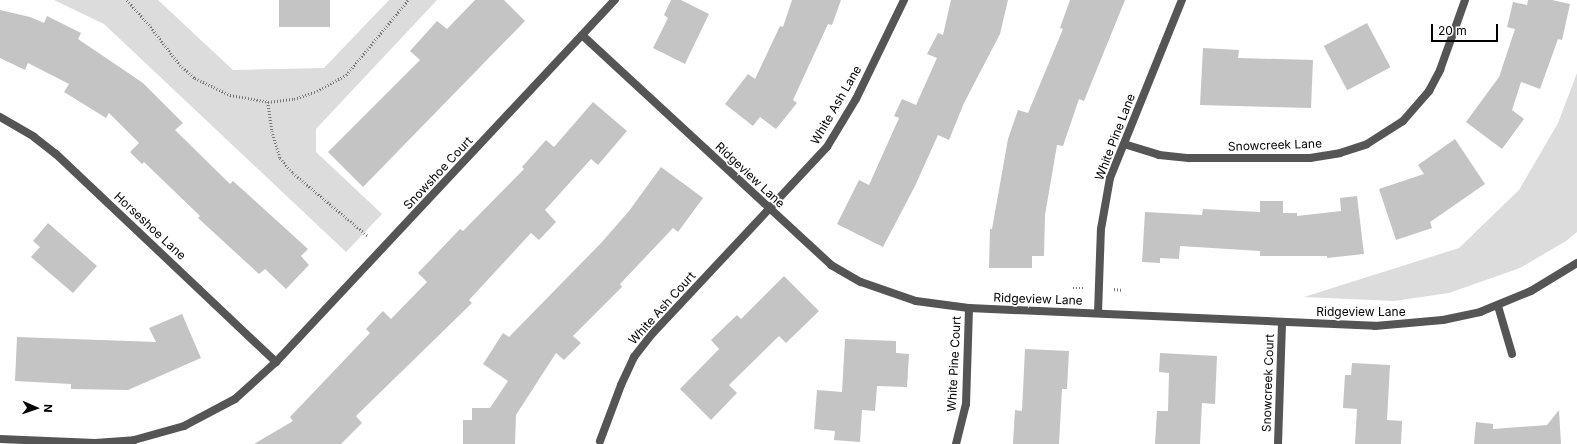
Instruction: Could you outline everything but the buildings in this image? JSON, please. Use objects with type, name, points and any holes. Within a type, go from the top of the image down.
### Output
[{"type":"street","name":"Snowshoe Court","points":[[0,439],[95,443],[152,436],[196,421],[223,407],[255,383],[276,362],[615,0]]},
{"type":"street","name":"White Ash Lane","points":[[770,209],[815,162],[834,137],[856,99],[904,0]]},
{"type":"street","name":"White Pine Lane","points":[[1098,313],[1104,204],[1110,178],[1182,0]]},
{"type":"street","name":"Snowcreek Lane","points":[[1124,144],[1159,155],[1189,158],[1310,158],[1340,153],[1367,144],[1402,120],[1429,91],[1440,70],[1465,0]]},
{"type":"street","name":"Ridgeview Lane","points":[[582,35],[831,265],[861,282],[916,301],[969,308],[1351,326],[1394,325],[1463,316],[1498,306],[1531,291],[1577,263]]},
{"type":"street","name":"Horseshoe Lane","points":[[0,117],[34,137],[56,154],[276,362]]},
{"type":"street","name":"White Ash Court","points":[[600,441],[621,385],[634,357],[652,334],[770,209]]},
{"type":"street","points":[[1498,306],[1512,354]]},
{"type":"street","name":"White Pine Court","points":[[956,444],[966,404],[969,308]]},
{"type":"street","name":"Snowcreek Court","points":[[1278,444],[1282,323]]},
{"type":"path","points":[[127,0],[180,65],[195,78],[230,95],[268,102],[294,99],[330,85],[346,75],[408,0]]},
{"type":"path","points":[[268,102],[272,131],[280,158],[293,173],[367,235]]},
{"type":"shaded area","points":[[54,0],[158,0],[233,70],[324,68],[389,0],[437,0],[316,129],[316,152],[382,214],[346,252],[104,24]]},
{"type":"shaded area","points":[[1577,73],[1577,232],[1566,241],[1520,268],[1449,293],[1394,301],[1304,297],[1459,248],[1519,190],[1558,123]]}]
